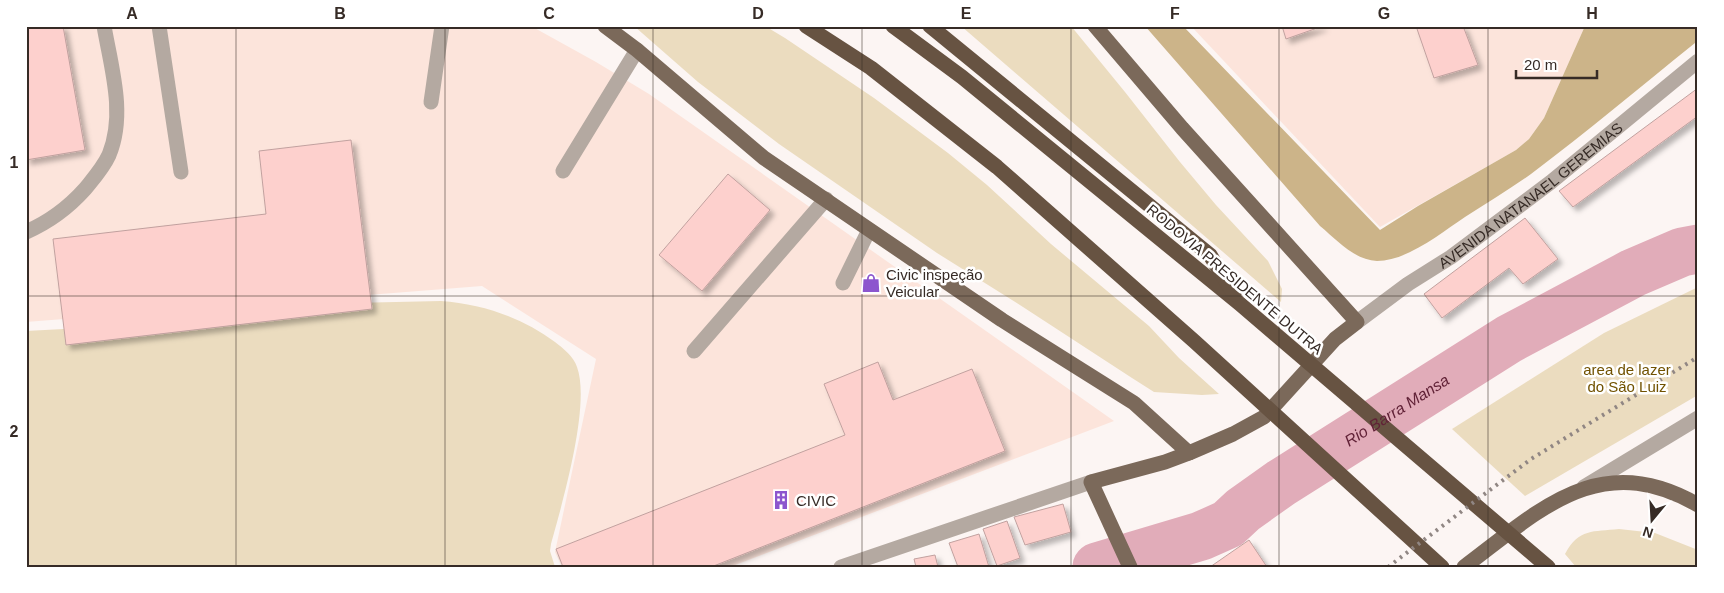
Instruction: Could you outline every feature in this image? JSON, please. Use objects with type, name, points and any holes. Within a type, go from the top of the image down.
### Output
[{"type":"highway","points":[[806,26],[871,68],[997,167],[1194,341],[1442,567]]},
{"type":"highway","name":"RODOVIA PRESIDENTE DUTRA","points":[[893,26],[962,77],[1240,304],[1548,567]]},
{"type":"highway","points":[[930,26],[1210,255],[1240,304]]},
{"type":"main road","points":[[605,26],[637,50],[764,158],[1002,320],[1134,403],[1189,453]]},
{"type":"main road","points":[[1095,26],[1182,128],[1357,322],[1335,339],[1264,417],[1233,434],[1166,462],[1091,482],[1130,567]]},
{"type":"main road","points":[[1464,567],[1543,508],[1581,489],[1605,482],[1631,482],[1667,490],[1698,505]]},
{"type":"street","points":[[26,232],[57,215],[73,201],[98,174],[109,154],[115,130],[116,108],[104,26]]},
{"type":"street","points":[[159,26],[181,172]]},
{"type":"street","points":[[432,102],[442,26]]},
{"type":"street","points":[[563,171],[637,50]]},
{"type":"street","name":"AVENIDA NATANAEL GEREMIAS","points":[[1357,322],[1551,182],[1698,61]]},
{"type":"street","points":[[694,351],[826,199]]},
{"type":"street","points":[[843,283],[869,230]]},
{"type":"street","points":[[1581,489],[1698,418]]},
{"type":"street","points":[[842,567],[1091,482]]},
{"type":"shaded area","points":[[26,26],[531,26],[649,94],[1114,421],[730,567],[562,567],[555,552],[596,359],[482,286],[26,322]]},
{"type":"shaded area","points":[[1145,26],[1183,26],[1380,230],[1516,150],[1529,139],[1544,118],[1585,26],[1698,26],[1695,43],[1531,174],[1423,245],[1400,256],[1377,261],[1369,260],[1353,253],[1320,226]]},
{"type":"shaded area","points":[[1191,26],[1585,26],[1544,118],[1529,139],[1516,150],[1380,227]]},
{"type":"green space","points":[[634,26],[765,26],[785,38],[874,98],[948,153],[987,185],[1051,244],[1149,326],[1179,358],[1219,394],[1202,395],[1154,392],[937,253],[779,144],[698,82]]},
{"type":"green space","points":[[961,26],[1071,26],[1216,205],[1268,261],[1282,289],[1281,302]]},
{"type":"green space","name":"area de lazer do São Luiz","points":[[1698,287],[1698,395],[1525,496],[1452,429],[1604,333]]},
{"type":"green space","points":[[441,301],[471,305],[501,313],[529,325],[555,342],[576,363],[580,384],[578,429],[562,505],[551,544],[550,551],[555,567],[26,567],[26,331],[157,324],[261,305]]},
{"type":"green space","points":[[1619,529],[1655,533],[1698,550],[1698,567],[1576,567],[1565,554],[1581,535],[1594,531]]},
{"type":"building","points":[[26,26],[63,26],[85,150],[26,160]]},
{"type":"building","points":[[1282,26],[1323,26],[1286,39]]},
{"type":"building","points":[[1416,26],[1463,26],[1478,65],[1434,78]]},
{"type":"building","points":[[1698,88],[1698,116],[1573,207],[1559,191]]},
{"type":"building","points":[[351,140],[372,309],[66,345],[53,239],[266,214],[259,151]]},
{"type":"building","points":[[728,174],[770,210],[702,291],[659,255]]},
{"type":"building","points":[[1525,218],[1558,259],[1523,284],[1509,268],[1442,318],[1424,294]]},
{"type":"building","name":"CIVIC","points":[[878,362],[893,400],[972,369],[1005,451],[711,567],[563,567],[556,549],[845,435],[824,384]]},
{"type":"building","points":[[1063,504],[1071,532],[1025,545],[1014,517]]},
{"type":"building","points":[[1007,521],[1020,558],[997,566],[983,529]]},
{"type":"building","points":[[979,534],[989,567],[958,567],[949,543]]},
{"type":"building","points":[[1249,540],[1267,567],[1210,567]]},
{"type":"building","points":[[935,555],[938,567],[916,567],[914,559]]},
{"type":"waterway","name":"Rio Barra Mansa","points":[[1097,567],[1201,536],[1228,524],[1243,510],[1281,483],[1509,339],[1633,273],[1682,252],[1698,249]]},
{"type":"railway","points":[[1388,567],[1531,459],[1698,357]]},
{"type":"place","name":"Civic inspeção Veicular","points":[[871,283]]},
{"type":"place","name":"CIVIC","points":[[781,500]]}]
